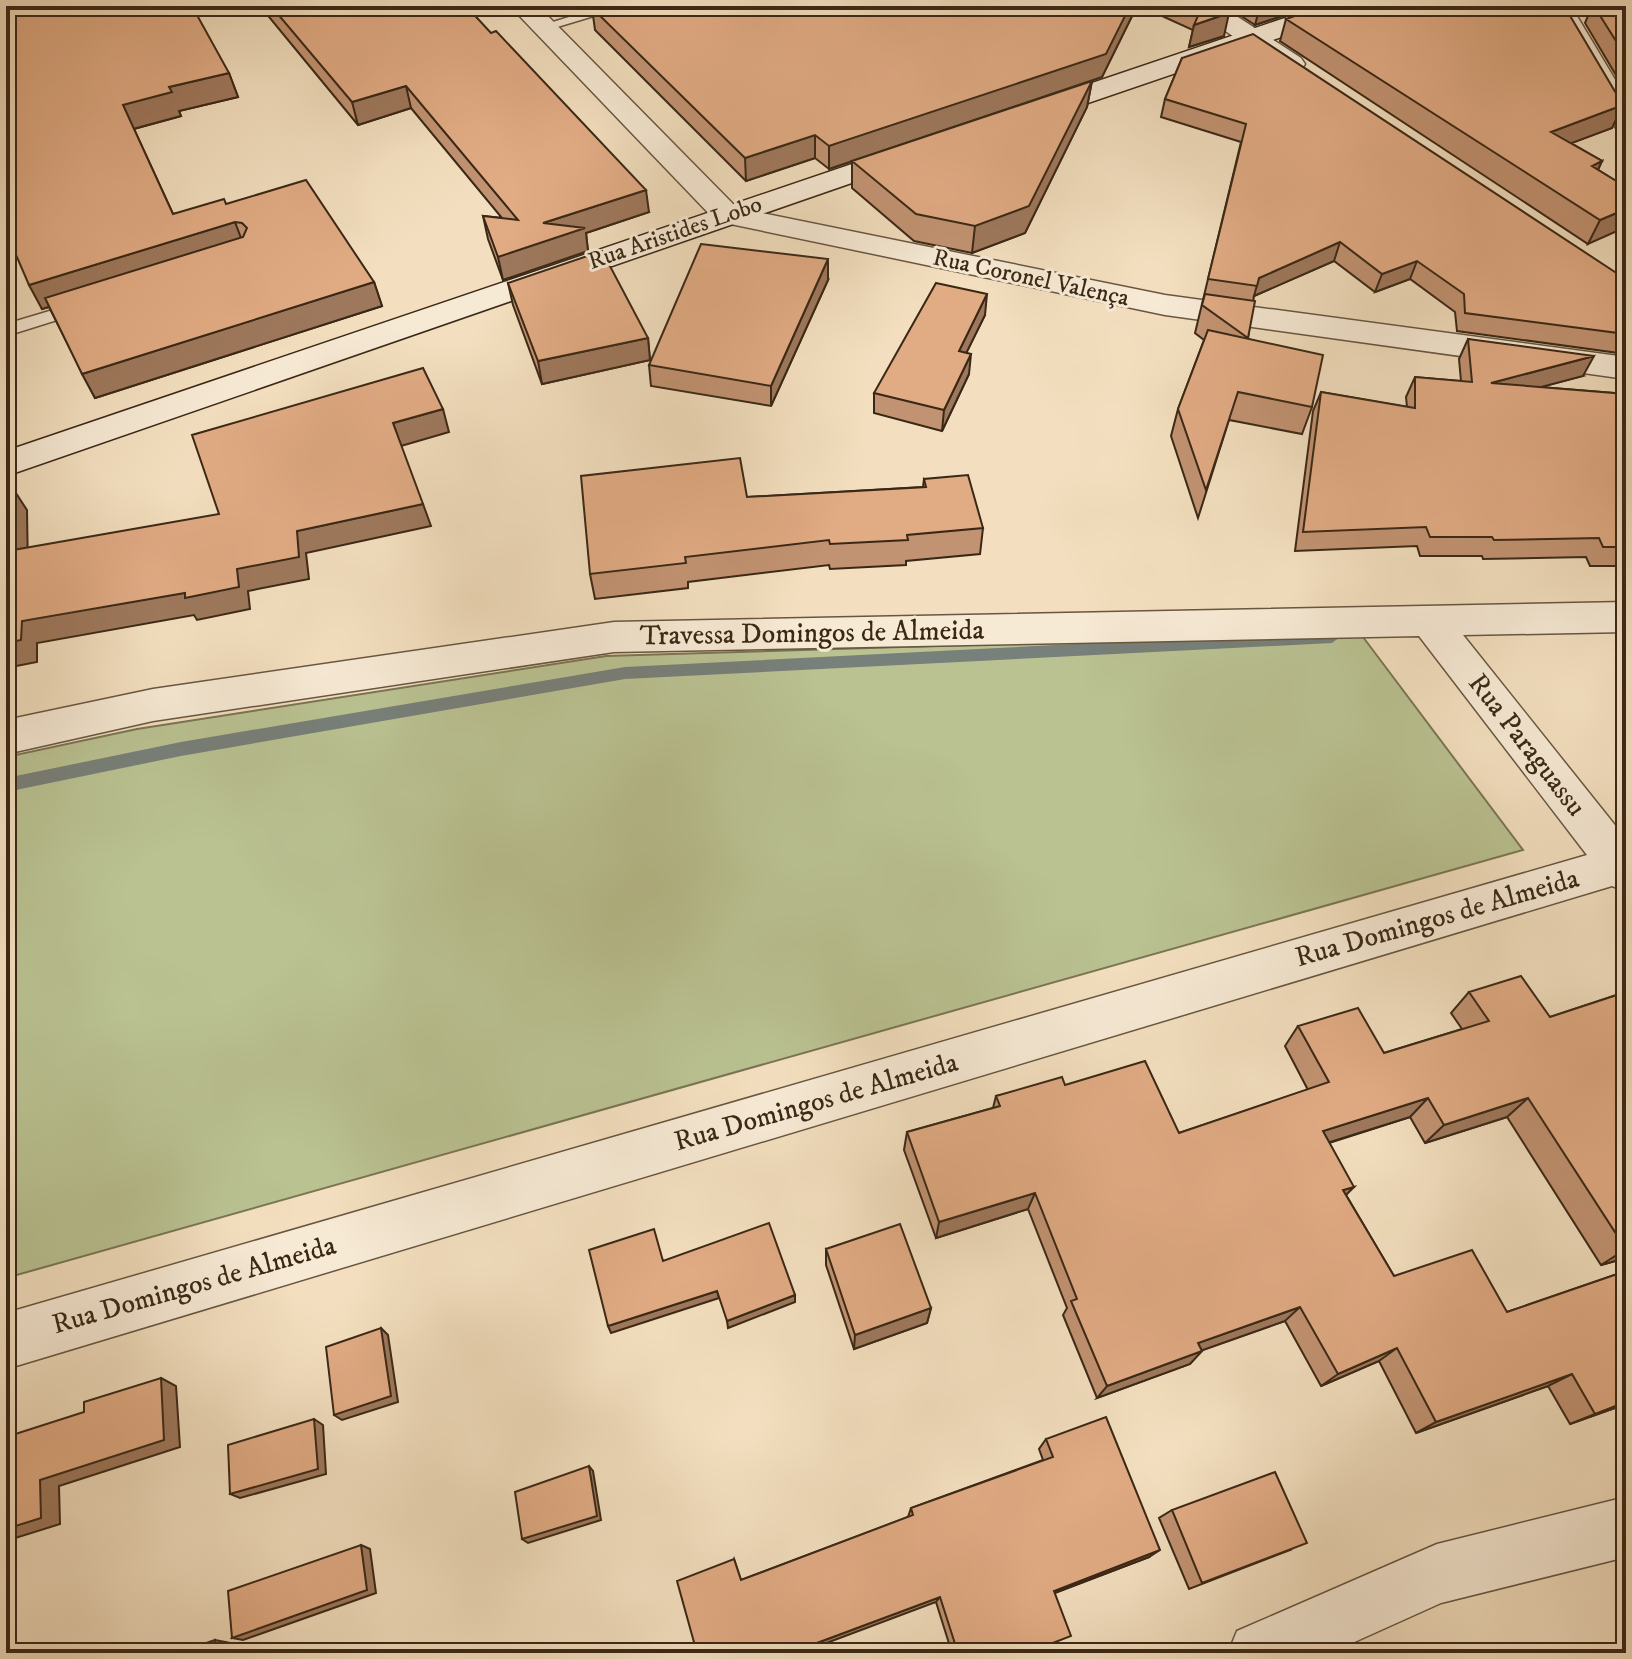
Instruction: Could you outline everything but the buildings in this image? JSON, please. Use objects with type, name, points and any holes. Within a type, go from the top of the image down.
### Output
[{"type":"street","points":[[523,6],[727,215]]},
{"type":"street","points":[[1203,6],[1315,80]]},
{"type":"street","points":[[1012,119],[1346,6]]},
{"type":"street","points":[[1558,6],[1626,122]]},
{"type":"street","name":"Rua Aristides Lobo","points":[[8,459],[937,144]]},
{"type":"street","name":"Rua Coronel Valença","points":[[727,215],[1165,305],[1626,368]]},
{"type":"street","name":"Travessa Domingos de Almeida","points":[[6,737],[153,705],[614,637],[1626,617]]},
{"type":"street","name":"Rua Paraguassu","points":[[1428,619],[1624,866]]},
{"type":"street","name":"Rua Domingos de Almeida","points":[[6,1341],[1624,866]]},
{"type":"street","points":[[1259,1653],[1437,1574],[1626,1527]]},
{"type":"lane","points":[[544,27],[620,6]]},
{"type":"lane","points":[[6,330],[96,302]]},
{"type":"green space","points":[[1360,633],[1523,850],[6,1278],[6,757],[137,729],[606,656]]},
{"type":"waterway","points":[[6,785],[181,749],[625,673],[1332,637]]}]
